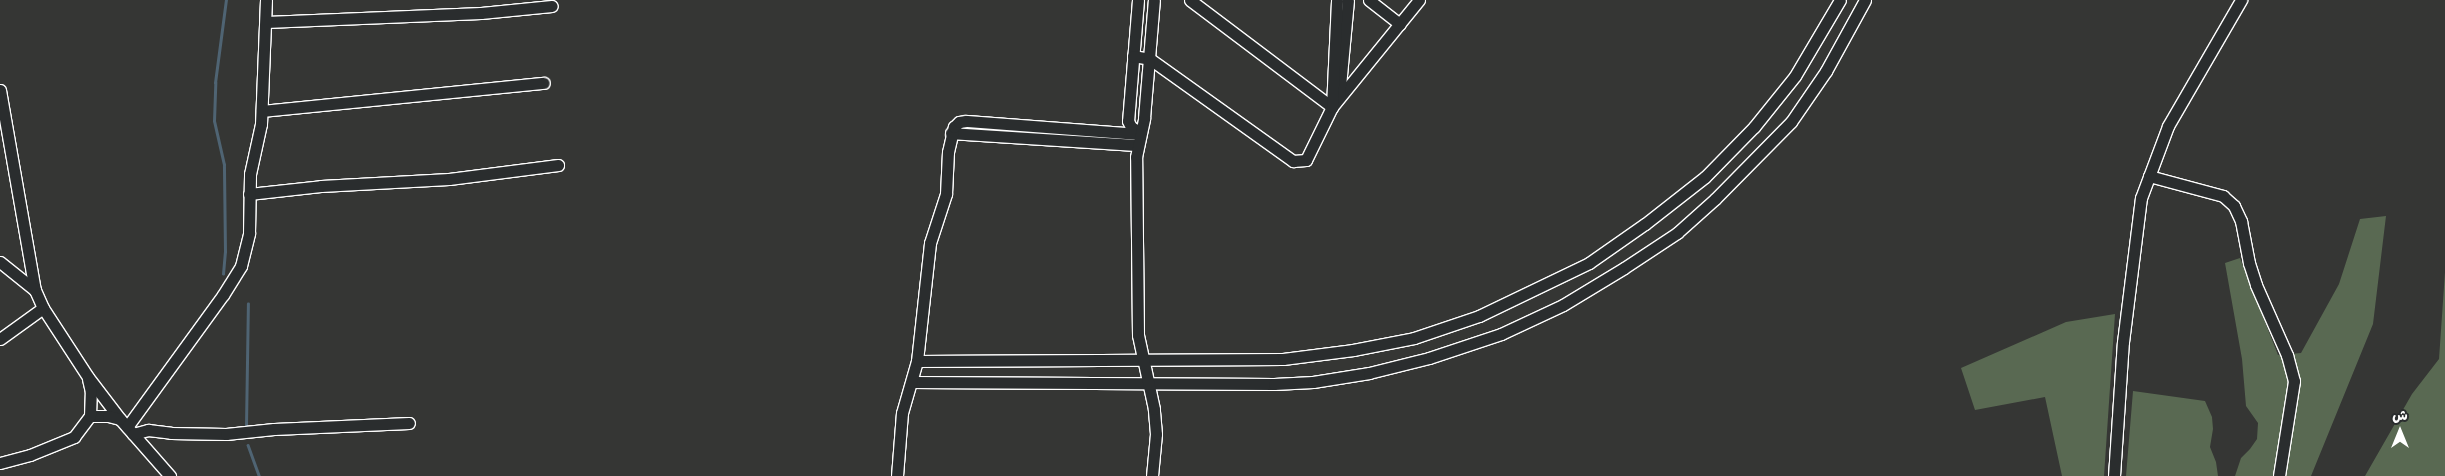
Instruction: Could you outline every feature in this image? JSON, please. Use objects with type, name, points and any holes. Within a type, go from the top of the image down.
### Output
[{"type":"street","points":[[127,427],[233,282],[246,250],[249,233],[250,174],[262,111],[266,0]]},
{"type":"street","points":[[1138,0],[1128,121],[1139,137]]},
{"type":"street","points":[[1152,476],[1156,434],[1154,409],[1142,360],[1138,324],[1139,137],[1144,118],[1154,0]]},
{"type":"street","points":[[1190,0],[1335,100]]},
{"type":"street","points":[[1335,100],[1337,0]]},
{"type":"street","points":[[1335,100],[1348,0]]},
{"type":"street","points":[[1369,0],[1400,24]]},
{"type":"street","points":[[1133,56],[1150,59],[1293,161],[1306,160],[1335,100],[1419,0]]},
{"type":"street","points":[[918,361],[1283,360],[1354,350],[1414,338],[1479,316],[1588,263],[1645,224],[1705,177],[1754,127],[1795,76],[1840,0]]},
{"type":"street","points":[[912,382],[1274,384],[1313,382],[1369,373],[1429,358],[1501,334],[1563,305],[1677,233],[1715,199],[1791,122],[1826,71],[1866,0]]},
{"type":"street","points":[[2114,476],[2124,333],[2141,198],[2168,126],[2241,0]]},
{"type":"street","points":[[266,22],[482,13],[552,6]]},
{"type":"street","points":[[262,111],[544,83]]},
{"type":"street","points":[[0,90],[35,290],[43,308],[88,377],[127,427],[170,476]]},
{"type":"street","points":[[896,476],[902,413],[918,361],[930,243],[946,194],[951,133],[956,124],[963,121],[1055,134],[1139,137]]},
{"type":"street","points":[[249,194],[321,186],[449,179],[558,165]]},
{"type":"street","points":[[2149,176],[2223,196],[2234,206],[2242,221],[2256,285],[2287,354],[2294,381],[2279,476]]},
{"type":"street","points":[[0,262],[35,290]]},
{"type":"street","points":[[0,339],[43,308]]},
{"type":"street","points":[[0,463],[30,455],[74,437],[83,428],[90,416],[91,392],[88,377]]},
{"type":"street","points":[[90,416],[102,415],[127,427],[171,433],[226,434],[274,429],[409,423]]},
{"type":"green space","points":[[2386,216],[2373,324],[2311,476],[2235,476],[2241,458],[2257,439],[2258,423],[2246,406],[2242,359],[2225,263],[2240,258],[2278,355],[2301,353],[2339,284],[2360,219]]},
{"type":"green space","points":[[2445,272],[2445,476],[2365,476],[2412,394],[2439,359]]},
{"type":"green space","points":[[2115,314],[2104,476],[2062,476],[2045,397],[1975,410],[1961,368],[2066,322]]},
{"type":"green space","points":[[2133,391],[2205,401],[2212,417],[2213,429],[2210,447],[2216,462],[2218,476],[2126,476]]},
{"type":"waterway","points":[[223,274],[225,252],[224,165],[214,121],[215,83],[226,0]]},
{"type":"waterway","points":[[246,426],[248,304]]},
{"type":"waterway","points":[[248,445],[259,476]]}]
